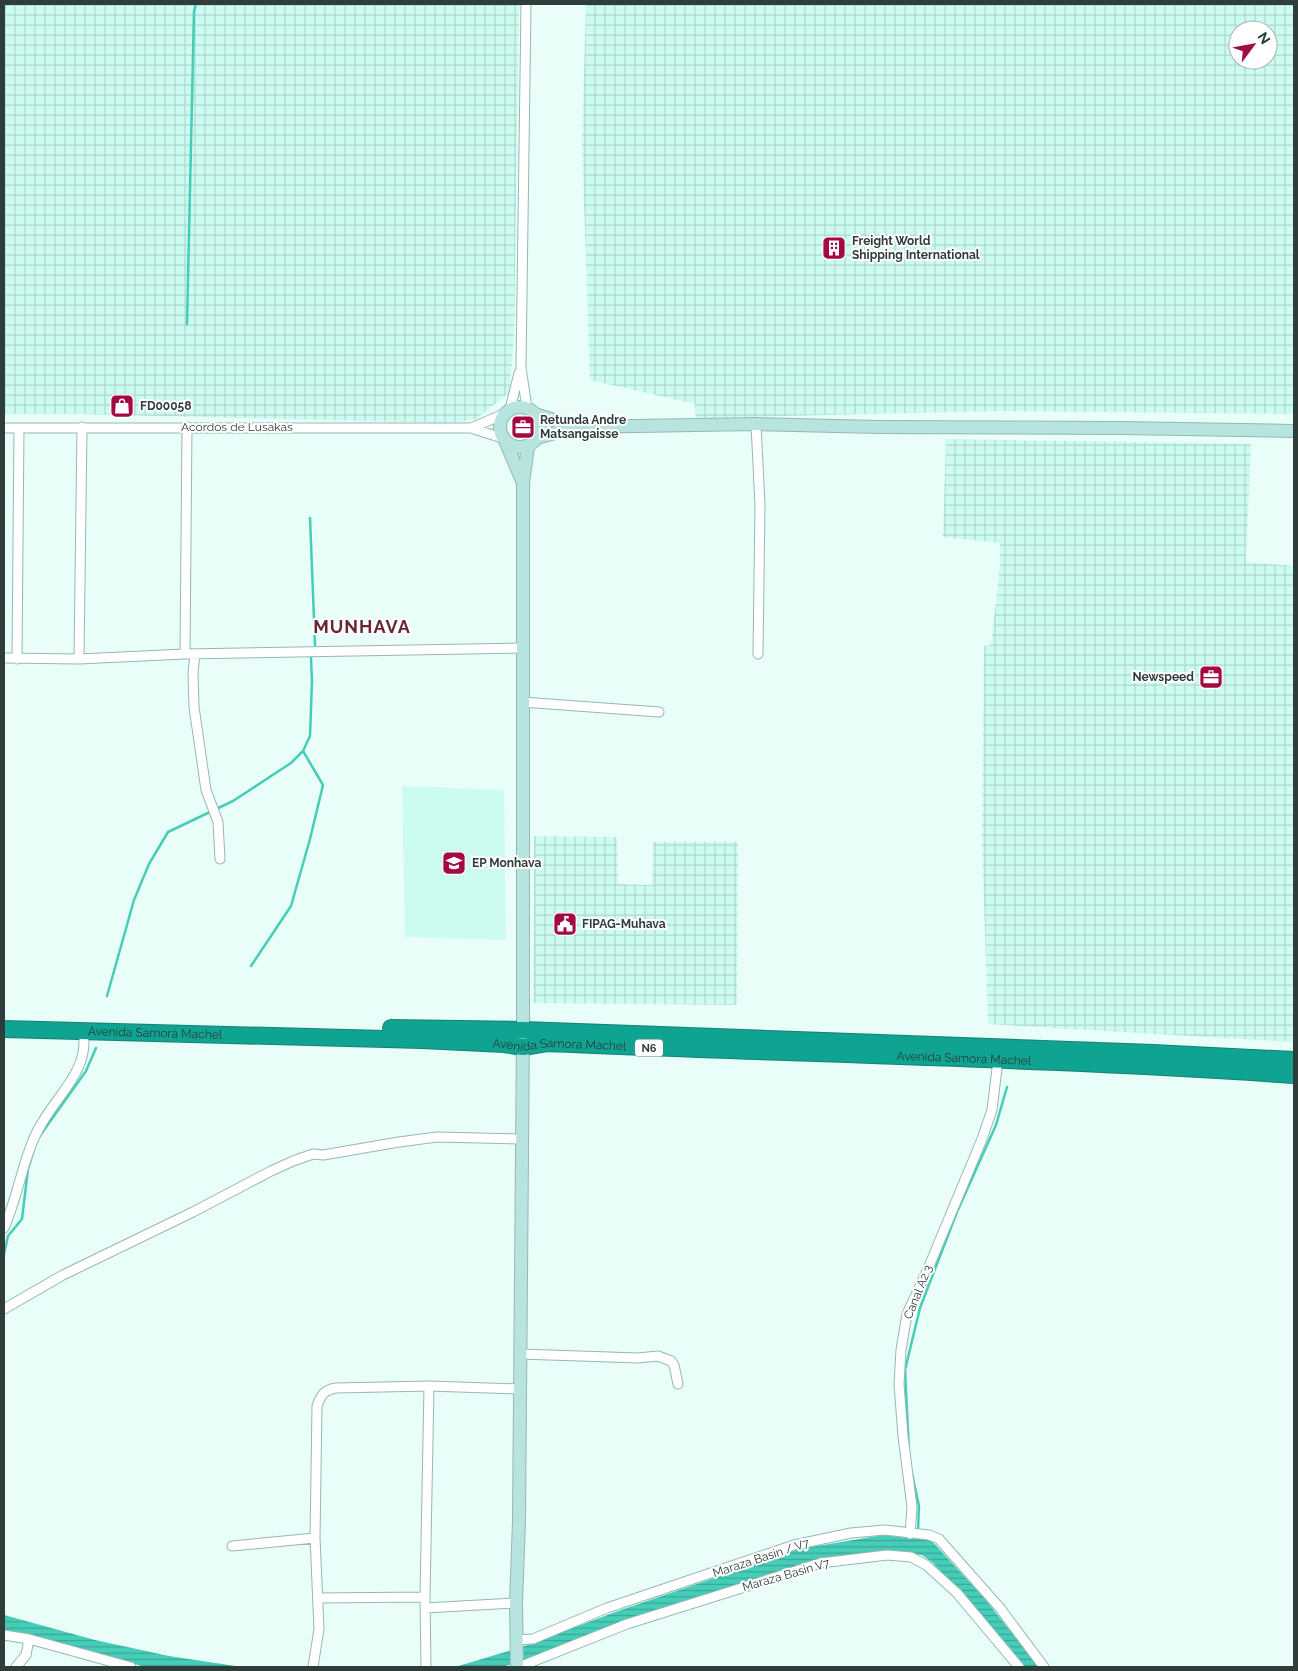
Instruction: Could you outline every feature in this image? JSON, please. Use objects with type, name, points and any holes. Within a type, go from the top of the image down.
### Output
[{"type":"highway","name":"Avenida Samora Machel","points":[[4,1019],[523,1030],[1153,1053],[1294,1060]]},
{"type":"highway","name":"Avenida Samora Machel","points":[[4,1029],[413,1040],[504,1044],[523,1047],[547,1043],[717,1051],[1152,1065],[1294,1075]]},
{"type":"main road","points":[[523,483],[499,426],[507,412],[518,407],[576,427]]},
{"type":"main road","points":[[518,1667],[516,1603],[519,1521],[523,1047],[523,483],[533,442],[540,425],[531,411]]},
{"type":"main road","points":[[504,440],[519,448],[576,427],[756,424],[1294,431]]},
{"type":"street","points":[[526,4],[521,368],[531,411]]},
{"type":"street","points":[[471,428],[507,412],[521,368]]},
{"type":"street","points":[[756,424],[760,504],[758,654]]},
{"type":"street","points":[[79,659],[82,427]]},
{"type":"street","points":[[185,654],[187,427]]},
{"type":"street","name":"Acordos de Lusakas","points":[[4,428],[471,428]]},
{"type":"street","points":[[17,659],[19,428]]},
{"type":"street","points":[[471,428],[504,440]]},
{"type":"street","points":[[4,658],[79,659],[185,654],[523,648]]},
{"type":"street","points":[[195,654],[193,673],[194,707],[206,790],[215,811],[220,831],[220,859]]},
{"type":"street","points":[[522,702],[659,712]]},
{"type":"street","points":[[4,1228],[13,1207],[29,1151],[42,1123],[73,1080],[85,1045],[83,1031]]},
{"type":"street","name":"Canal A2.3","points":[[910,1534],[912,1507],[899,1384],[901,1350],[907,1314],[982,1139],[992,1110],[998,1060]]},
{"type":"street","points":[[4,1309],[63,1275],[194,1212],[293,1161],[313,1154],[323,1155],[437,1137],[522,1139]]},
{"type":"street","points":[[520,1354],[638,1358],[658,1356],[671,1361],[674,1365],[678,1384]]},
{"type":"street","points":[[313,1667],[319,1629],[315,1538],[317,1406],[320,1396],[326,1390],[336,1388],[429,1386],[520,1389]]},
{"type":"street","points":[[426,1667],[425,1597],[429,1386]]},
{"type":"street","name":"Maraza Basin / V7","points":[[516,1640],[533,1639],[607,1608],[794,1545],[851,1533],[885,1530],[939,1538],[1000,1608],[1044,1667]]},
{"type":"street","points":[[232,1546],[315,1538]]},
{"type":"street","name":"Maraza Basin V7","points":[[518,1667],[627,1624],[821,1563],[887,1555],[910,1557],[926,1565],[957,1593],[1019,1667]]},
{"type":"street","points":[[318,1598],[425,1597]]},
{"type":"street","points":[[425,1608],[516,1603]]},
{"type":"street","points":[[4,1636],[29,1639],[131,1667]]},
{"type":"street","points":[[16,1667],[26,1655],[29,1639]]},
{"type":"shaded area","points":[[4,4],[519,4],[514,339],[509,393],[476,419],[454,423],[4,414]]},
{"type":"shaded area","points":[[586,4],[1294,4],[1294,414],[1000,411],[696,418],[695,404],[590,380],[582,143]]},
{"type":"shaded area","points":[[946,439],[1251,444],[1246,562],[1294,566],[1294,1042],[988,1024],[982,842],[984,646],[991,645],[1000,565],[1000,543],[943,537]]},
{"type":"shaded area","name":"EP Monhava","points":[[402,786],[504,790],[506,940],[405,937]]},
{"type":"shaded area","name":"FIPAG-Muhava","points":[[534,836],[617,837],[618,884],[652,885],[653,842],[738,842],[737,1005],[533,1003]]},
{"type":"shaded area","points":[[883,1535],[909,1538],[921,1537],[921,1539],[932,1541],[985,1599],[1039,1667],[1021,1667],[979,1614],[933,1563],[922,1555],[887,1550],[821,1558],[625,1621],[527,1660],[502,1667],[455,1667],[522,1647],[618,1611],[799,1549]]},
{"type":"shaded area","points":[[4,1615],[95,1640],[169,1656],[242,1667],[145,1667],[35,1636],[4,1631]]},
{"type":"waterway","points":[[187,324],[194,11],[196,4]]},
{"type":"waterway","points":[[310,518],[315,645]]},
{"type":"waterway","points":[[107,996],[134,900],[149,864],[168,832],[233,801],[291,763],[303,751],[310,736],[311,658]]},
{"type":"waterway","points":[[251,966],[291,906],[310,839],[323,785],[303,751]]},
{"type":"waterway","points":[[39,1137],[86,1071],[96,1048]]},
{"type":"waterway","points":[[909,1452],[905,1370],[920,1308],[957,1212],[996,1125],[1007,1087]]},
{"type":"waterway","points":[[4,1254],[8,1236],[22,1219],[28,1169],[35,1146]]},
{"type":"waterway","points":[[912,1474],[919,1506],[918,1531]]},
{"type":"place","name":"Freight World Shipping International","points":[[834,248]]},
{"type":"place","name":"FD00058","points":[[122,406]]},
{"type":"place","name":"Retunda Andre Matsangaisse","points":[[523,427]]},
{"type":"place","name":"Newspeed","points":[[1211,677]]},
{"type":"place","name":"EP Monhava","points":[[454,863]]},
{"type":"place","name":"FIPAG-Muhava","points":[[565,924]]},
{"type":"district","name":"MUNHAVA","points":[[362,626]]}]
